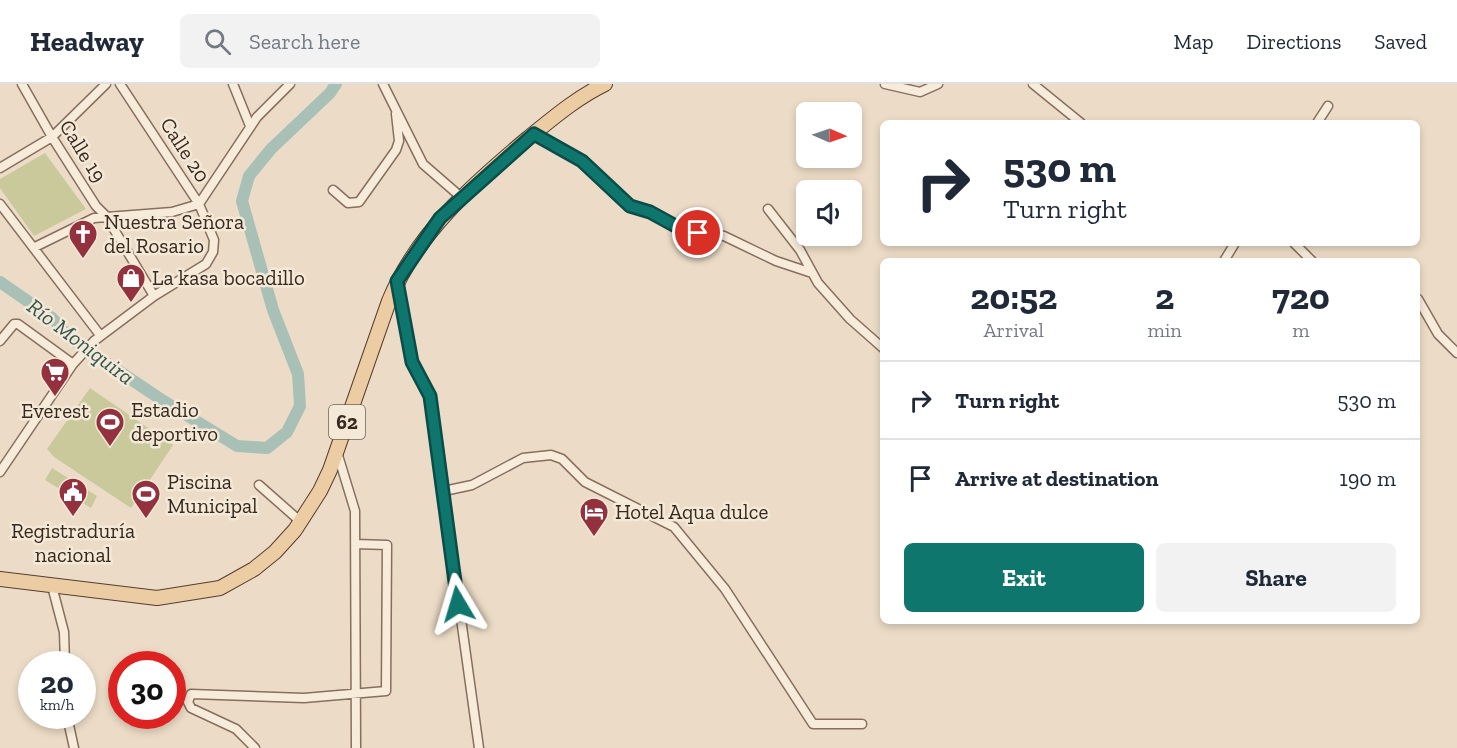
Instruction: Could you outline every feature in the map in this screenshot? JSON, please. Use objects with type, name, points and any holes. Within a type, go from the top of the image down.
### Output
[{"type":"main road","name":"62","points":[[0,579],[147,598],[203,593],[220,588],[254,569],[275,552],[301,522],[320,491],[337,452],[397,281],[426,235],[461,197],[534,134],[565,108],[605,84]]},
{"type":"street","name":"Calle 19","points":[[22,84],[52,137],[96,206],[106,216],[154,296]]},
{"type":"street","points":[[0,168],[52,137],[106,84]]},
{"type":"street","name":"Calle 20","points":[[120,84],[199,204],[214,240],[213,252],[206,264],[154,296]]},
{"type":"street","points":[[233,84],[250,126]]},
{"type":"street","points":[[35,247],[94,218],[172,212],[199,204],[250,126],[290,84]]},
{"type":"street","points":[[383,84],[423,164],[461,197]]},
{"type":"street","points":[[885,84],[920,92],[938,84]]},
{"type":"street","points":[[1033,84],[1078,120]]},
{"type":"street","points":[[1319,120],[1328,106]]},
{"type":"street","points":[[333,190],[348,203],[359,202],[396,150],[399,141],[396,110]]},
{"type":"street","points":[[534,134],[582,161],[633,208],[650,212],[684,230],[724,236],[776,261],[812,273]]},
{"type":"street","points":[[0,204],[35,247],[97,338]]},
{"type":"street","points":[[768,209],[800,250],[812,273],[843,312],[880,345]]},
{"type":"street","points":[[1297,246],[1309,258]]},
{"type":"street","points":[[397,281],[412,362],[430,396],[479,748]]},
{"type":"street","points":[[0,472],[73,364],[97,338],[154,296]]},
{"type":"street","points":[[1420,302],[1438,334],[1457,353]]},
{"type":"street","points":[[0,341],[14,324],[18,324],[73,364]]},
{"type":"street","points":[[337,452],[355,511],[356,748]]},
{"type":"street","points":[[444,491],[472,486],[530,456],[551,455],[562,459],[585,482],[680,532],[741,613],[813,724],[862,724]]},
{"type":"street","points":[[259,484],[301,522]]},
{"type":"street","points":[[255,748],[236,729],[191,708],[188,702],[191,694],[304,698],[386,691],[387,545],[356,544]]},
{"type":"street","points":[[52,586],[64,632],[65,651]]},
{"type":"street","points":[[70,729],[74,748]]},
{"type":"green space","points":[[45,153],[86,209],[34,236],[0,188],[0,179]]},
{"type":"green space","name":"Estadio deportivo","points":[[90,388],[173,445],[131,508],[54,457],[47,449]]},
{"type":"green space","points":[[52,468],[97,496],[91,508],[45,480]]},
{"type":"waterway","name":"Río Moniquira","points":[[0,282],[52,318],[71,339],[162,400],[237,446],[267,448],[287,432],[300,406],[298,374],[273,310],[242,201],[249,176],[271,149],[330,93],[336,84]]},
{"type":"place","name":"Nuestra Señora del Rosario","points":[[83,260]]},
{"type":"place","name":"La kasa bocadillo","points":[[131,304]]},
{"type":"place","name":"Everest","points":[[55,398]]},
{"type":"place","name":"Estadio deportivo","points":[[110,448]]},
{"type":"place","name":"Registraduría nacional","points":[[73,518]]},
{"type":"place","name":"Piscina Municipal","points":[[146,520]]},
{"type":"place","name":"Hotel Aqua dulce","points":[[594,538]]},
{"type":"route","points":[[458,604],[430,396],[412,362],[397,281],[426,235],[461,197],[534,134],[561,147],[582,161],[630,206],[650,212],[681,229],[698,233]]}]
